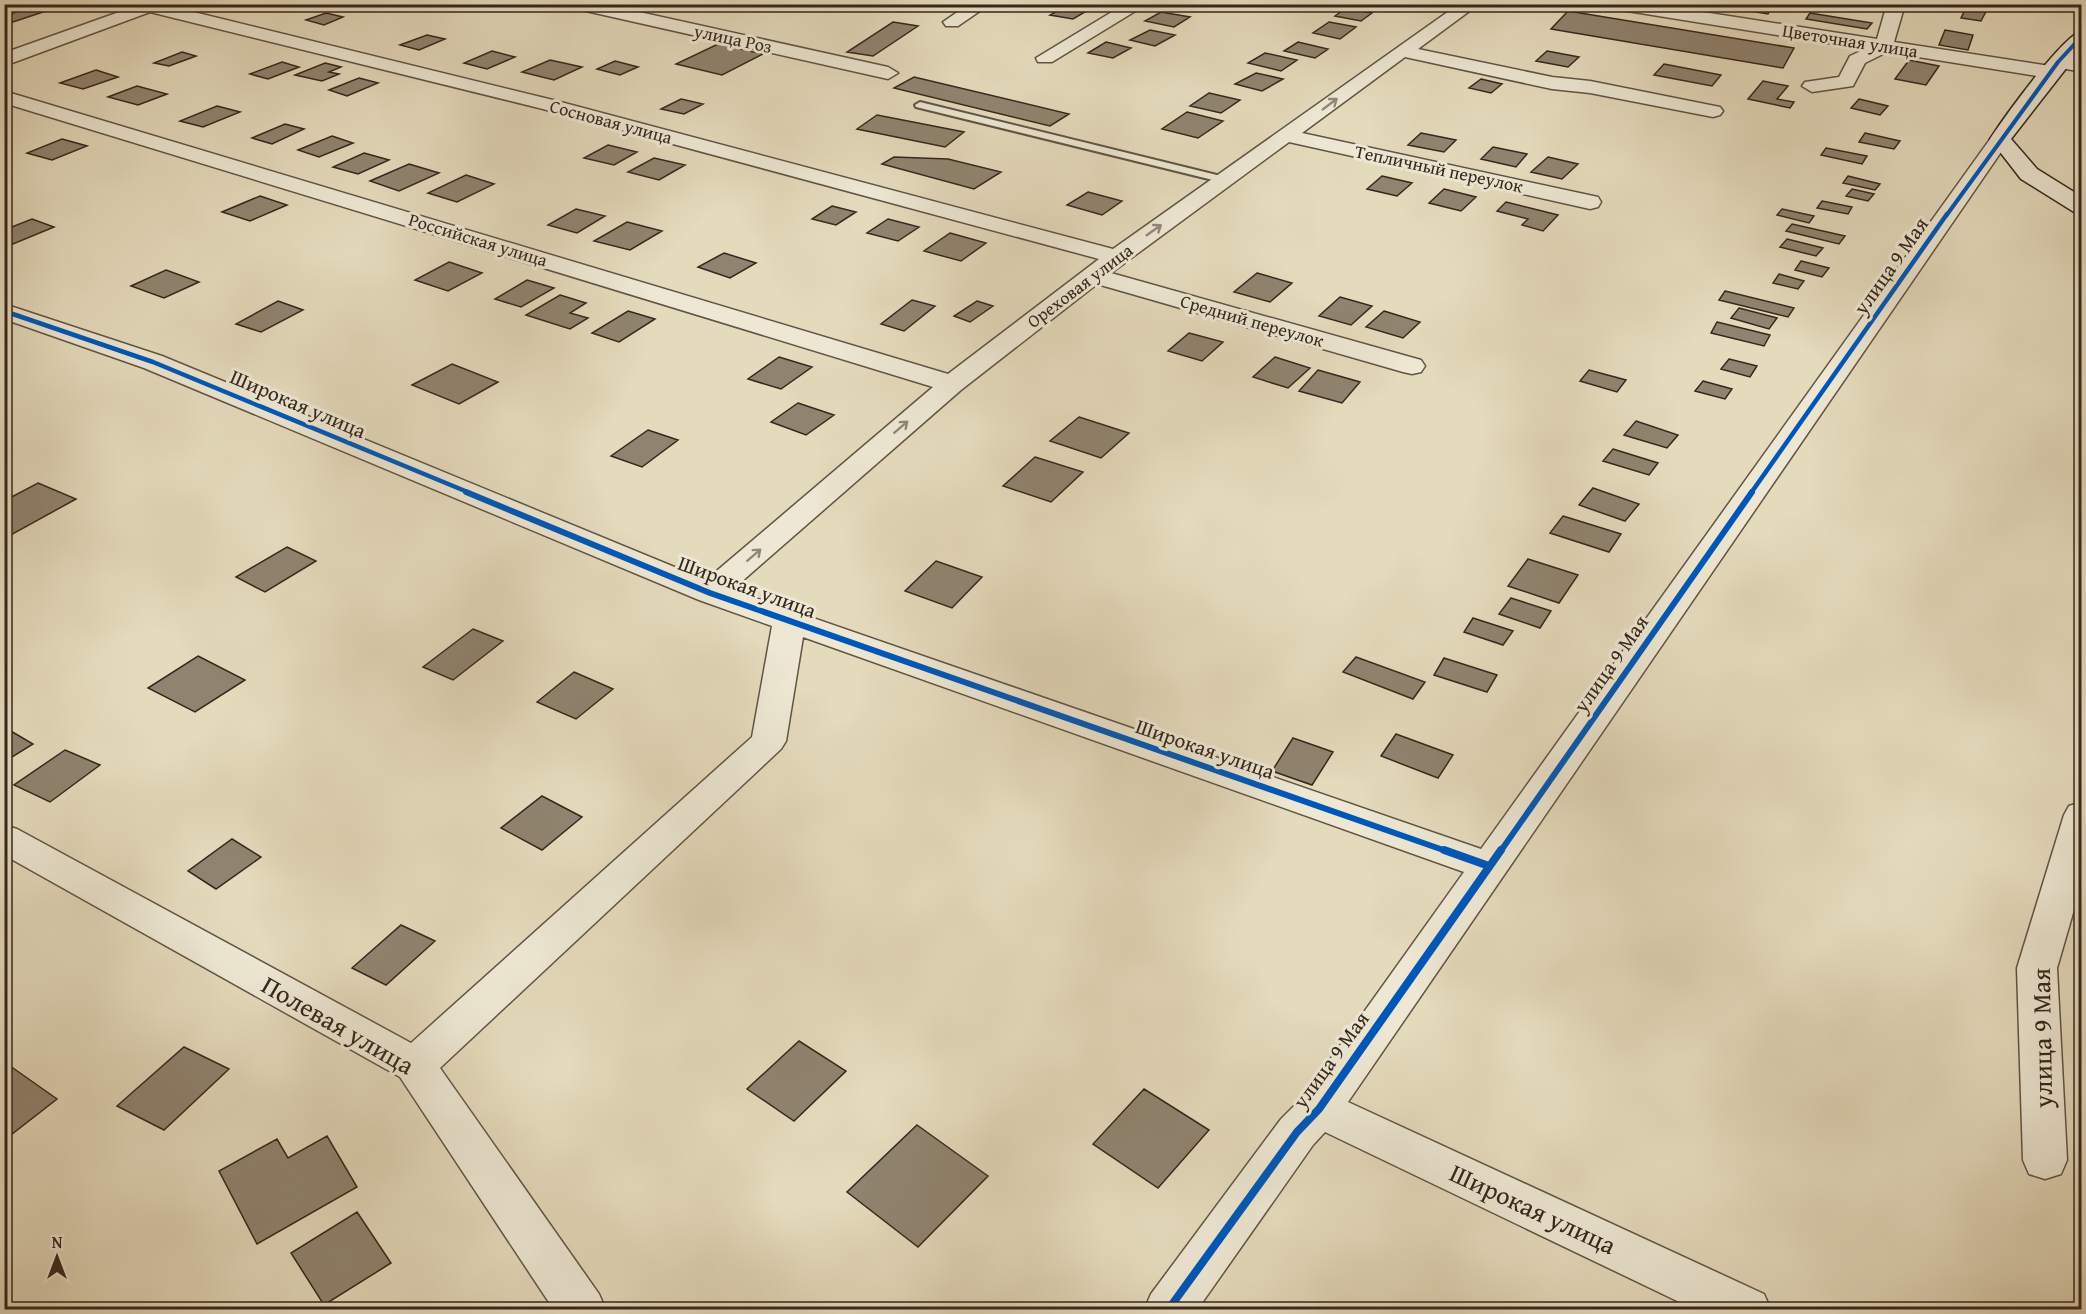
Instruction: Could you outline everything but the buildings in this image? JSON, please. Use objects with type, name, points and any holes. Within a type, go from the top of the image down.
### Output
[{"type":"street","name":"Сосновая улица","points":[[101,4],[153,6],[550,105],[1117,257]]},
{"type":"street","name":"улица Роз","points":[[577,4],[888,73]]},
{"type":"street","points":[[952,22],[981,4]]},
{"type":"street","points":[[1045,58],[1139,4]]},
{"type":"street","name":"Ореховая улица","points":[[710,593],[952,384],[1092,275],[1288,136],[1402,51],[1471,4]]},
{"type":"street","name":"Цветочная улица","points":[[1615,4],[1884,46],[2054,67],[2082,66]]},
{"type":"street","points":[[1812,86],[1846,82],[1857,60],[1884,46],[1896,4]]},
{"type":"street","points":[[4,60],[153,6]]},
{"type":"street","name":"улица 9 Мая","points":[[1168,1310],[1297,1132],[1319,1109],[2000,140],[2054,67],[2082,36]]},
{"type":"street","points":[[1402,51],[1552,82],[1590,87],[1713,111]]},
{"type":"street","name":"Российская улица","points":[[4,97],[952,384]]},
{"type":"street","name":"Тепличный переулок","points":[[1288,136],[1590,202]]},
{"type":"street","points":[[2000,140],[2029,174],[2082,207]]},
{"type":"street","name":"Средний переулок","points":[[1092,275],[1412,366]]},
{"type":"street","name":"Широкая улица","points":[[4,311],[153,362],[710,593],[1489,866]]},
{"type":"street","points":[[415,1065],[769,741],[789,621]]},
{"type":"street","name":"улица 9 Мая","points":[[2045,1160],[2037,968],[2082,815]]},
{"type":"street","name":"Полевая улица","points":[[4,838],[415,1065],[582,1310]]},
{"type":"street","name":"Широкая улица","points":[[1319,1109],[1747,1310]]},
{"type":"lane","points":[[920,105],[1225,180]]},
{"type":"cycle path","points":[[1168,1310],[1297,1132],[1319,1109],[2000,139],[2058,62],[2082,36]]},
{"type":"cycle path","points":[[4,311],[153,362],[710,593],[1489,866]]}]
